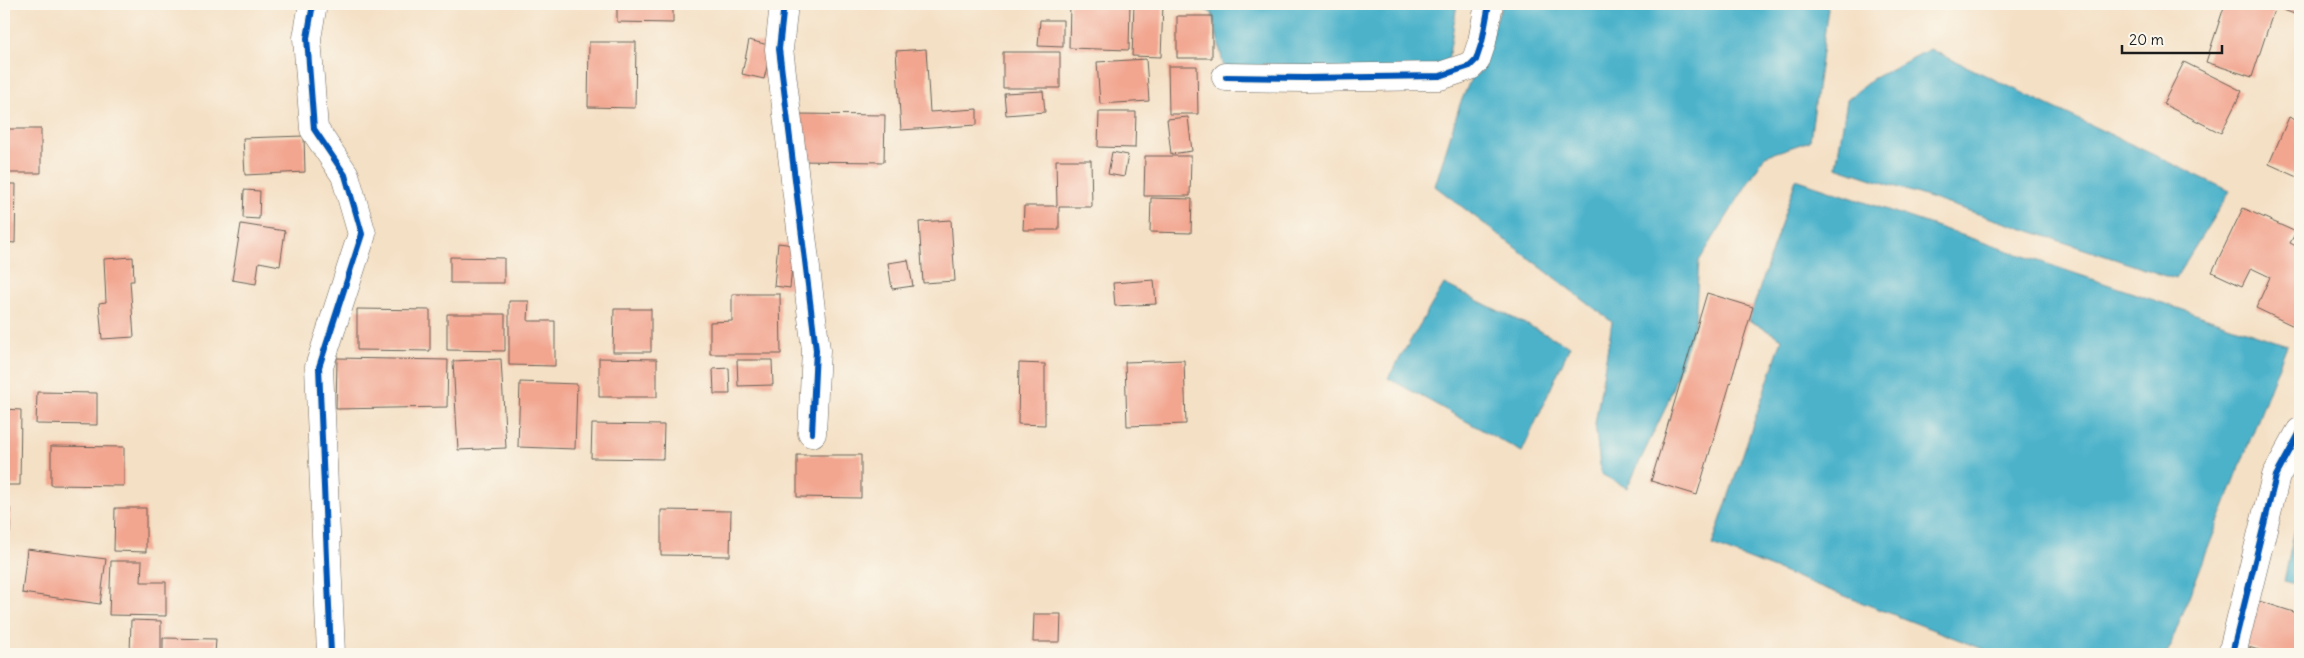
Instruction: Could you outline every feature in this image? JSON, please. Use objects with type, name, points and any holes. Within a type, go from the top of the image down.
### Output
[{"type":"street","points":[[312,4],[308,38],[314,129],[345,175],[362,234],[319,367],[331,654]]},
{"type":"street","points":[[784,4],[779,49],[816,350],[812,434]]},
{"type":"street","points":[[1226,77],[1440,76],[1470,66],[1476,60],[1482,42],[1489,4]]},
{"type":"street","points":[[2232,654],[2276,476],[2300,432]]},
{"type":"water","points":[[1193,4],[1457,4],[1446,74],[1224,69],[1212,13]]},
{"type":"water","points":[[1503,4],[1823,4],[1828,8],[1810,141],[1765,156],[1699,261],[1695,323],[1666,407],[1627,488],[1601,474],[1595,424],[1612,322],[1435,186],[1460,104]]},
{"type":"water","points":[[1930,49],[2230,191],[2175,279],[1836,167],[1847,100],[1872,79]]},
{"type":"water","points":[[1796,179],[2287,345],[2167,654],[1996,654],[1712,545],[1782,339],[1749,320]]},
{"type":"water","points":[[1444,284],[1570,346],[1522,452],[1388,378]]},
{"type":"water","points":[[2300,505],[2300,586],[2284,581]]},
{"type":"building","points":[[617,4],[673,4],[673,23],[617,22]]},
{"type":"building","points":[[1070,4],[1130,4],[1129,50],[1069,48]]},
{"type":"building","points":[[1134,4],[1163,4],[1161,57],[1132,56]]},
{"type":"building","points":[[2225,4],[2300,4],[2300,16],[2275,7],[2252,77],[2206,62]]},
{"type":"building","points":[[1177,16],[1212,16],[1212,58],[1177,58]]},
{"type":"building","points":[[1040,20],[1063,20],[1063,47],[1038,46]]},
{"type":"building","points":[[749,40],[772,46],[764,79],[742,74]]},
{"type":"building","points":[[589,42],[636,42],[635,108],[588,107]]},
{"type":"building","points":[[926,49],[930,112],[977,109],[977,125],[901,130],[896,51]]},
{"type":"building","points":[[1003,52],[1060,52],[1060,88],[1003,88]]},
{"type":"building","points":[[1146,59],[1149,101],[1100,104],[1097,62]]},
{"type":"building","points":[[2184,62],[2242,91],[2221,133],[2163,104]]},
{"type":"building","points":[[1168,66],[1197,66],[1198,114],[1169,114]]},
{"type":"building","points":[[1043,91],[1045,112],[1006,115],[1004,93]]},
{"type":"building","points":[[1099,112],[1136,112],[1135,148],[1098,147]]},
{"type":"building","points":[[797,114],[885,115],[884,162],[796,161]]},
{"type":"building","points":[[1188,117],[1192,151],[1171,154],[1167,119]]},
{"type":"building","points":[[2289,117],[2300,122],[2300,178],[2269,164]]},
{"type":"building","points":[[4,129],[41,129],[41,173],[4,173]]},
{"type":"building","points":[[304,136],[305,172],[245,175],[243,138]]},
{"type":"building","points":[[1112,152],[1128,155],[1124,177],[1108,174]]},
{"type":"building","points":[[1145,156],[1191,156],[1190,196],[1144,196]]},
{"type":"building","points":[[1056,160],[1091,160],[1092,207],[1059,207],[1059,230],[1023,230],[1024,206],[1057,206]]},
{"type":"building","points":[[4,184],[16,184],[15,243],[4,242]]},
{"type":"building","points":[[244,190],[260,191],[259,219],[243,218]]},
{"type":"building","points":[[1151,198],[1192,199],[1191,233],[1150,232]]},
{"type":"building","points":[[2243,208],[2296,232],[2290,243],[2300,248],[2300,329],[2256,308],[2270,277],[2251,268],[2242,286],[2212,272]]},
{"type":"building","points":[[951,220],[955,281],[923,283],[919,222]]},
{"type":"building","points":[[241,224],[285,231],[280,266],[259,262],[256,284],[232,280]]},
{"type":"building","points":[[778,243],[794,245],[790,288],[774,286]]},
{"type":"building","points":[[133,257],[134,281],[130,281],[134,337],[102,339],[99,303],[106,302],[104,259]]},
{"type":"building","points":[[450,257],[504,258],[504,283],[450,283]]},
{"type":"building","points":[[908,260],[913,286],[892,289],[888,263]]},
{"type":"building","points":[[1154,280],[1156,304],[1115,306],[1113,283]]},
{"type":"building","points":[[1707,293],[1753,307],[1697,495],[1651,481]]},
{"type":"building","points":[[732,294],[780,294],[781,354],[710,354],[710,322],[732,321]]},
{"type":"building","points":[[509,301],[529,301],[528,321],[555,321],[555,366],[509,365]]},
{"type":"building","points":[[357,309],[430,310],[430,351],[357,350]]},
{"type":"building","points":[[614,309],[651,309],[651,352],[613,352]]},
{"type":"building","points":[[447,314],[505,314],[505,351],[447,350]]},
{"type":"building","points":[[337,358],[448,360],[447,407],[336,409]]},
{"type":"building","points":[[599,358],[657,359],[657,397],[599,397]]},
{"type":"building","points":[[501,359],[506,448],[458,450],[453,361]]},
{"type":"building","points":[[737,360],[772,360],[773,385],[738,386]]},
{"type":"building","points":[[1184,360],[1186,424],[1127,426],[1125,362]]},
{"type":"building","points":[[1019,363],[1045,364],[1045,425],[1018,424]]},
{"type":"building","points":[[729,368],[730,394],[714,394],[713,369]]},
{"type":"building","points":[[520,382],[577,384],[575,449],[518,447]]},
{"type":"building","points":[[37,392],[97,393],[97,425],[36,424]]},
{"type":"building","points":[[4,409],[21,410],[20,485],[4,485]]},
{"type":"building","points":[[592,424],[664,425],[663,459],[591,458]]},
{"type":"building","points":[[51,446],[124,447],[124,486],[51,485]]},
{"type":"building","points":[[797,455],[861,455],[861,498],[797,497]]},
{"type":"building","points":[[4,508],[10,508],[10,533],[4,533]]},
{"type":"building","points":[[115,508],[146,508],[146,552],[114,551]]},
{"type":"building","points":[[661,510],[731,511],[730,556],[661,555]]},
{"type":"building","points":[[27,549],[106,559],[100,604],[22,593]]},
{"type":"building","points":[[111,561],[142,561],[141,582],[166,582],[166,616],[109,615]]},
{"type":"building","points":[[2259,601],[2300,614],[2300,654],[2272,654],[2245,646]]},
{"type":"building","points":[[1034,614],[1061,614],[1060,642],[1033,642]]},
{"type":"building","points":[[131,620],[161,621],[161,654],[130,654]]},
{"type":"building","points":[[163,638],[216,639],[215,654],[163,654]]},
{"type":"cycle path","points":[[313,4],[307,38],[314,129],[345,175],[362,234],[319,367],[331,654]]},
{"type":"cycle path","points":[[784,4],[779,49],[816,350],[812,433]]},
{"type":"cycle path","points":[[1226,77],[1440,76],[1470,66],[1476,60],[1482,42],[1489,4]]},
{"type":"cycle path","points":[[2232,654],[2276,476],[2300,432]]}]
